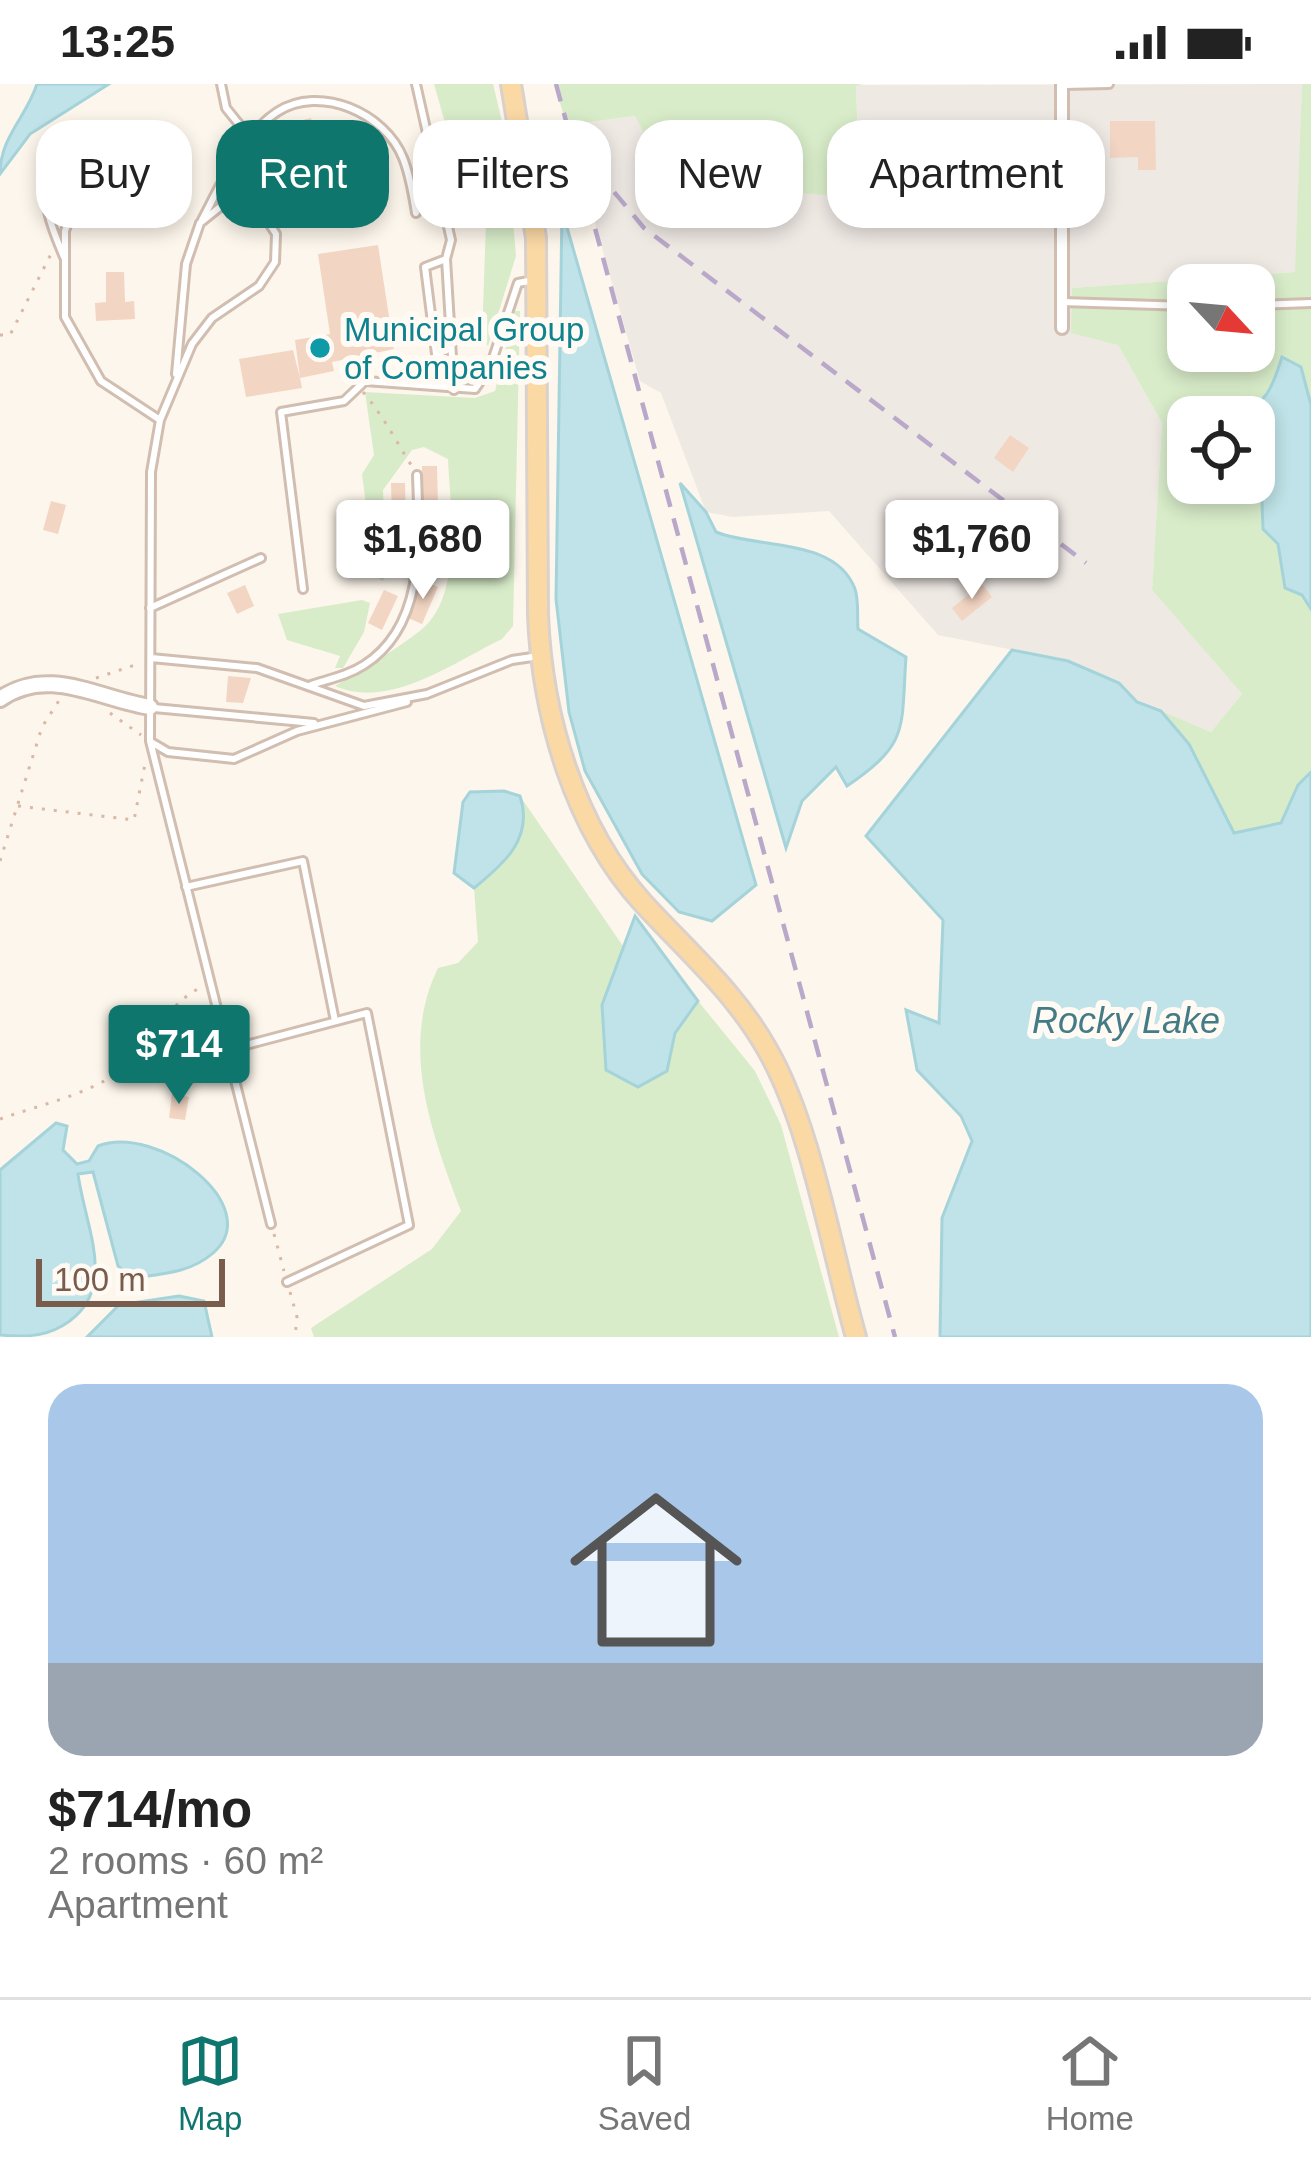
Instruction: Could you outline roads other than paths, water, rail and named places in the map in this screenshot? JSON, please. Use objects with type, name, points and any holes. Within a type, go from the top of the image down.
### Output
[{"type":"main road","points":[[511,84],[528,170],[537,280],[539,656],[560,749],[597,836],[641,901],[703,964],[752,1024],[777,1067],[809,1160],[856,1337]]},
{"type":"street","points":[[1062,84],[1062,328]]},
{"type":"street","points":[[0,699],[26,684],[69,684],[150,707]]},
{"type":"lane","points":[[221,84],[226,108],[238,120]]},
{"type":"lane","points":[[416,84],[451,240],[446,259],[454,390]]},
{"type":"lane","points":[[1062,84],[1109,84]]},
{"type":"lane","points":[[269,120],[279,110],[327,100],[369,120]]},
{"type":"lane","points":[[389,137],[402,155],[413,201]]},
{"type":"lane","points":[[64,257],[45,178],[51,163],[69,158],[79,163],[83,181],[65,232],[64,317],[101,381],[160,420]]},
{"type":"lane","points":[[176,374],[186,264],[200,223],[216,197]]},
{"type":"lane","points":[[200,223],[216,210]]},
{"type":"lane","points":[[271,1224],[149,741],[151,472],[160,420],[176,374],[212,318],[259,286],[275,262],[272,228]]},
{"type":"lane","points":[[446,259],[425,267],[436,354],[450,361]]},
{"type":"lane","points":[[303,589],[281,412],[344,401],[365,381],[475,388],[484,381],[518,283],[537,280]]},
{"type":"lane","points":[[1062,302],[1167,305]]},
{"type":"lane","points":[[1275,304],[1311,303]]},
{"type":"lane","points":[[311,685],[369,662],[391,634],[418,575],[417,475]]},
{"type":"lane","points":[[151,608],[261,559]]},
{"type":"lane","points":[[149,741],[168,752],[234,759],[322,724],[427,694],[512,660],[539,656]]},
{"type":"lane","points":[[151,658],[256,668],[364,706],[427,694]]},
{"type":"lane","points":[[150,707],[322,724]]},
{"type":"lane","points":[[186,887],[303,861],[334,1021]]},
{"type":"lane","points":[[227,1050],[367,1012],[409,1226],[287,1282]]},
{"type":"water","points":[[37,84],[109,84],[52,120],[36,120],[36,130],[0,174],[4,149]]},
{"type":"water","points":[[562,228],[567,228],[756,885],[712,921],[679,912],[642,874],[585,771],[569,712],[556,599]]},
{"type":"water","points":[[1282,357],[1301,367],[1311,405],[1311,609],[1302,595],[1285,588],[1278,544],[1263,529],[1262,504],[1275,504],[1275,396],[1264,396]]},
{"type":"water","points":[[680,483],[706,512],[716,532],[794,547],[831,561],[855,589],[858,629],[906,657],[902,718],[892,745],[847,786],[836,767],[802,801],[786,848]]},
{"type":"water","name":"Rocky Lake","points":[[1012,650],[1068,661],[1119,683],[1137,702],[1161,711],[1189,744],[1234,833],[1281,823],[1298,785],[1311,772],[1311,1337],[940,1337],[942,1218],[972,1141],[961,1116],[917,1070],[906,1010],[939,1023],[943,920],[866,836]]},
{"type":"water","points":[[504,791],[520,796],[520,837],[496,869],[474,888],[454,873],[463,802],[470,792]]},
{"type":"water","points":[[635,916],[698,1001],[675,1033],[667,1071],[638,1087],[606,1070],[602,1005]]},
{"type":"water","points":[[56,1123],[67,1126],[63,1150],[77,1164],[89,1161],[98,1146],[122,1142],[175,1158],[216,1193],[226,1214],[226,1234],[213,1253],[195,1265],[132,1278],[118,1266],[93,1172],[78,1174],[95,1258],[90,1296],[80,1312],[55,1330],[0,1335],[0,1170]]},
{"type":"water","points":[[179,1296],[204,1301],[212,1337],[87,1337],[119,1305]]},
{"type":"railway","points":[[556,84],[895,1337]]},
{"type":"railway","points":[[611,188],[644,228],[1086,563]]},
{"type":"place","name":"Municipal Group of Companies","points":[[320,348]]}]
